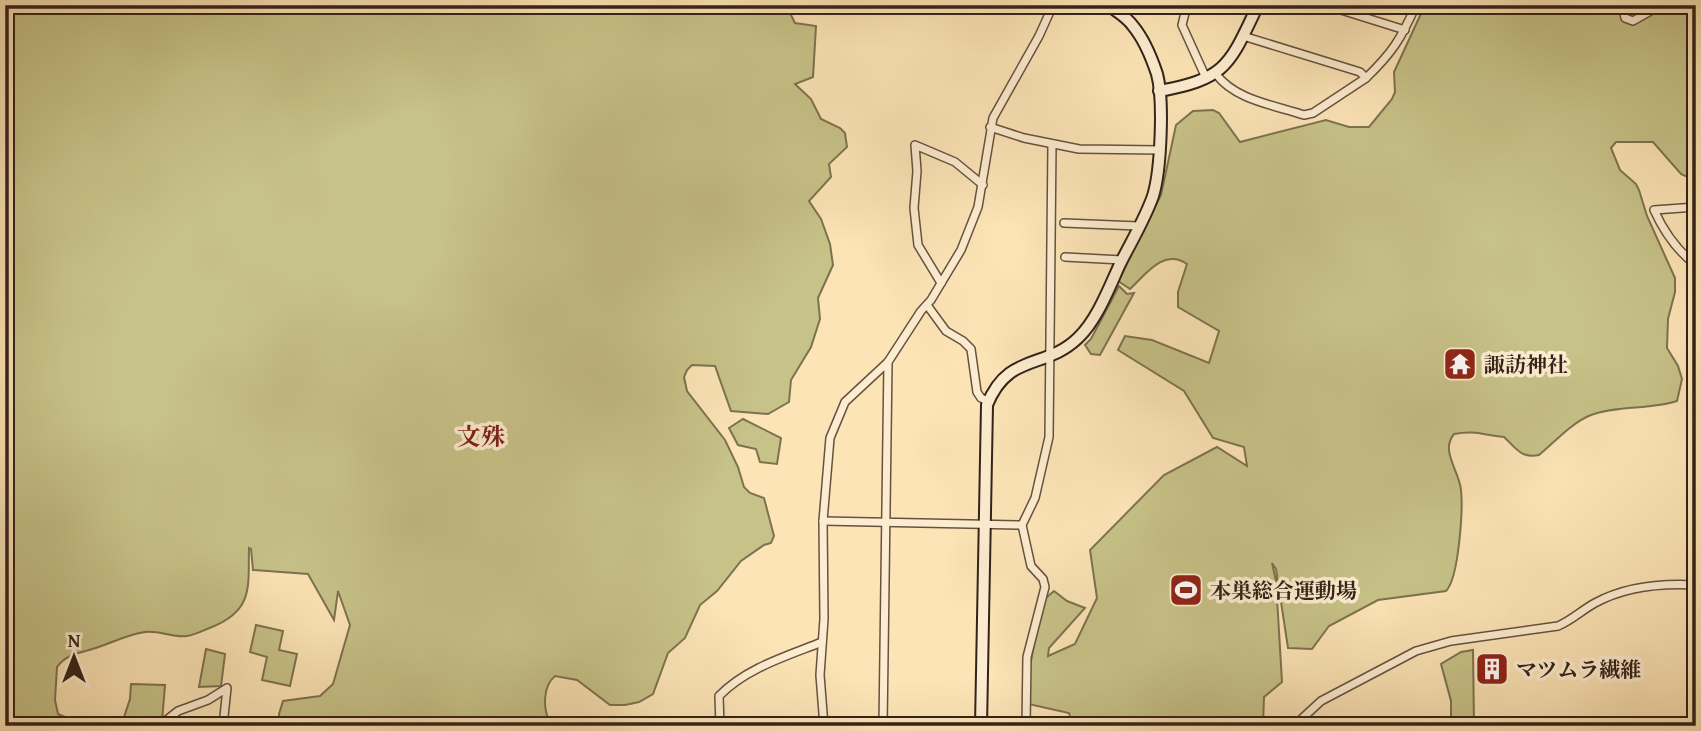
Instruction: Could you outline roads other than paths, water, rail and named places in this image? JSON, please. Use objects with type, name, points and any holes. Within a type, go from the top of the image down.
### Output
[{"type":"street","points":[[824,726],[820,675],[823,521],[830,438],[845,402],[888,362],[900,340],[941,284],[967,236],[983,185],[990,127],[1053,5]]},
{"type":"street","points":[[981,726],[985,441],[988,401],[1002,379],[1012,370],[1064,350],[1084,331],[1152,198],[1158,175],[1160,150],[1157,74],[1133,26],[1108,5]]},
{"type":"street","points":[[1187,5],[1182,25],[1211,76],[1243,96],[1304,115],[1313,113],[1366,78],[1391,54],[1416,5]]},
{"type":"street","points":[[1159,91],[1211,76],[1232,58],[1258,5]]},
{"type":"street","points":[[1325,5],[1405,30]]},
{"type":"street","points":[[1627,5],[1623,9],[1625,18],[1633,21],[1661,5]]},
{"type":"street","points":[[1243,36],[1360,72],[1366,78]]},
{"type":"street","points":[[990,127],[1079,149],[1160,150]]},
{"type":"street","points":[[1026,726],[1027,657],[1045,587],[1043,579],[1031,566],[1023,525],[1035,498],[1049,437],[1052,144]]},
{"type":"street","points":[[941,284],[918,245],[914,208],[917,171],[915,145],[955,162],[983,185]]},
{"type":"street","points":[[1696,207],[1654,210],[1663,230],[1685,257],[1696,265]]},
{"type":"street","points":[[1064,223],[1138,226]]},
{"type":"street","points":[[1065,257],[1122,260]]},
{"type":"street","points":[[927,304],[946,331],[971,349],[977,392],[981,398],[988,401]]},
{"type":"street","points":[[883,726],[888,362]]},
{"type":"street","points":[[823,521],[1023,525]]},
{"type":"street","points":[[1294,726],[1321,701],[1416,651],[1451,641],[1558,626],[1595,602],[1655,583],[1696,585]]},
{"type":"street","points":[[720,726],[719,696],[730,685],[773,662],[822,642]]},
{"type":"street","points":[[159,726],[178,710],[208,700],[227,688],[223,726]]},
{"type":"place","name":"諏訪神社","points":[[1460,364]]},
{"type":"place","name":"本巣総合運動場","points":[[1186,590]]},
{"type":"place","name":"マツムラ繊維","points":[[1492,669]]},
{"type":"district","name":"文殊","points":[[481,436]]}]
